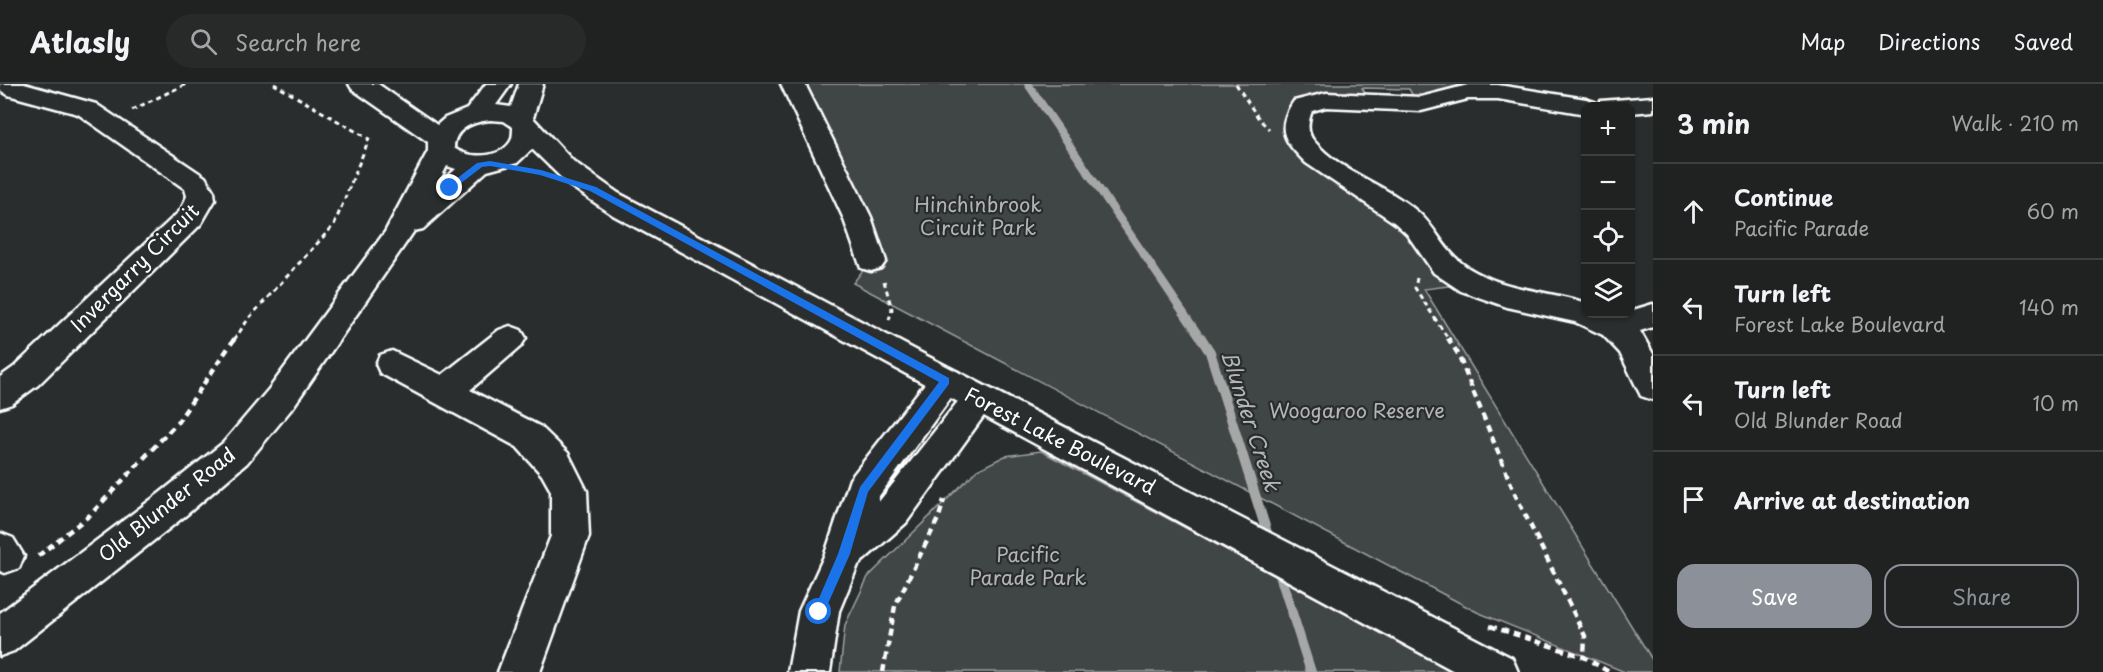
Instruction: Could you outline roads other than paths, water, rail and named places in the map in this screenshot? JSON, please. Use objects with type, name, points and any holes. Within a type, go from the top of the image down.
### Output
[{"type":"street","name":"Invergarry Circuit","points":[[0,395],[26,376],[191,217],[201,204],[201,190],[195,183],[87,109],[17,90],[8,84]]},
{"type":"street","points":[[441,145],[450,127],[472,116],[499,84]]},
{"type":"street","name":"Old Blunder Road","points":[[397,236],[485,164],[516,152],[524,143],[528,135],[523,123],[531,84]]},
{"type":"street","points":[[793,84],[857,217],[871,261]]},
{"type":"street","points":[[1581,106],[1496,88],[1468,92],[1421,104],[1326,100],[1303,106],[1295,118],[1297,135],[1309,152],[1406,217],[1422,232],[1446,267],[1473,283],[1511,299],[1589,315],[1616,327],[1633,345],[1653,387]]},
{"type":"street","points":[[370,89],[427,108],[472,116],[501,113],[523,123]]},
{"type":"street","name":"Forest Lake Boulevard","points":[[370,89],[441,145],[455,162],[541,172],[593,189]]},
{"type":"street","points":[[1635,105],[1653,104]]},
{"type":"street","name":"Forest Lake Boulevard","points":[[523,123],[558,161],[593,189],[979,399],[1497,672]]},
{"type":"street","name":"Old Blunder Road","points":[[0,636],[173,504],[235,453],[281,398],[397,236],[441,145]]},
{"type":"street","points":[[1616,327],[1653,315]]},
{"type":"street","points":[[444,392],[510,338]]},
{"type":"street","points":[[392,364],[530,437],[555,464],[569,491],[570,536],[519,672]]},
{"type":"street","points":[[809,672],[819,612],[844,554],[863,490],[946,381]]},
{"type":"street","points":[[844,554],[893,512],[979,399]]},
{"type":"waterway","name":"Blunder Creek","points":[[1028,84],[1202,340]]},
{"type":"waterway","name":"Blunder Creek","points":[[1201,338],[1210,352],[1270,542]]},
{"type":"waterway","name":"Blunder Creek","points":[[1277,566],[1311,672]]},
{"type":"park label","name":"Hinchinbrook Circuit Park","points":[[978,216]]},
{"type":"park label","name":"Woogaroo Reserve","points":[[1357,411]]},
{"type":"park label","name":"Pacific Parade Park","points":[[1028,566]]}]
